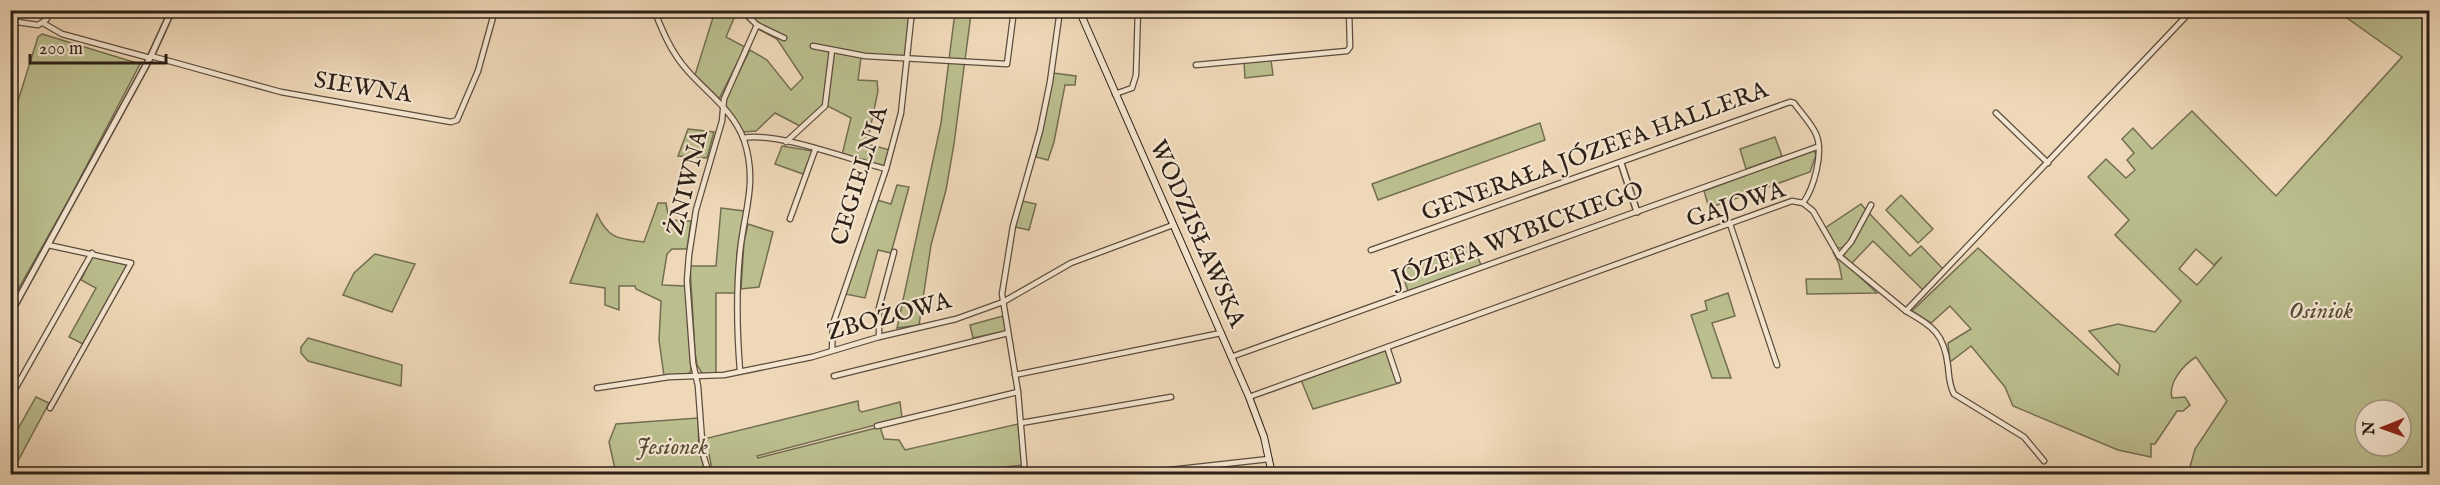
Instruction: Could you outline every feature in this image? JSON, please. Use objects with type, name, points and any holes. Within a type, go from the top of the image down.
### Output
[{"type":"main road","name":"WODZISŁAWSKA","points":[[1079,10],[1249,397],[1272,474]]},
{"type":"street","points":[[40,24],[52,10]]},
{"type":"street","points":[[10,314],[151,57],[172,10]]},
{"type":"street","name":"SIEWNA","points":[[151,57],[281,92],[451,122],[457,120],[478,71],[495,10]]},
{"type":"street","points":[[654,10],[667,42],[678,59],[725,108],[743,138],[752,176],[740,255],[740,371]]},
{"type":"street","points":[[742,10],[757,25],[784,38]]},
{"type":"street","name":"CEGIELNIA","points":[[832,350],[833,324],[886,169],[901,113],[912,10]]},
{"type":"street","points":[[813,46],[865,56],[1007,64],[1014,10]]},
{"type":"street","points":[[1025,474],[1016,375],[1003,302],[1013,226],[1042,121],[1060,10]]},
{"type":"street","points":[[1115,94],[1132,88],[1136,75],[1138,10]]},
{"type":"street","points":[[1196,65],[1347,51],[1350,47],[1349,10]]},
{"type":"street","points":[[1906,311],[2192,10]]},
{"type":"street","points":[[10,21],[40,24],[62,34],[151,57]]},
{"type":"street","name":"ŻNIWNA","points":[[697,376],[693,363],[688,255],[698,200],[725,108],[724,99],[757,25]]},
{"type":"street","points":[[786,142],[825,106],[832,50]]},
{"type":"street","name":"GENERAŁA JÓZEFA HALLERA","points":[[1371,250],[1790,102],[1794,103],[1816,135],[1819,155],[1811,190],[1803,203]]},
{"type":"street","points":[[1996,112],[2048,163]]},
{"type":"street","points":[[743,138],[756,135],[886,169]]},
{"type":"street","name":"JÓZEFA WYBICKIEGO","points":[[1231,357],[1817,147]]},
{"type":"street","points":[[790,219],[815,150]]},
{"type":"street","points":[[1621,163],[1637,212]]},
{"type":"street","name":"GAJOWA","points":[[1249,397],[1792,201],[1803,203],[1813,211],[1839,256],[1906,311],[1936,331],[1946,346],[1950,386],[1954,394],[2024,437],[2044,461]]},
{"type":"street","points":[[1839,256],[1851,242],[1871,205]]},
{"type":"street","points":[[1730,224],[1777,365]]},
{"type":"street","name":"ZBOŻOWA","points":[[597,388],[669,377],[740,371],[956,319],[1003,302],[1071,263],[1173,225]]},
{"type":"street","points":[[48,245],[131,262],[50,408]]},
{"type":"street","points":[[879,337],[879,308],[894,252]]},
{"type":"street","points":[[10,398],[92,253]]},
{"type":"street","points":[[834,376],[1008,333]]},
{"type":"street","points":[[1016,375],[1221,333]]},
{"type":"street","points":[[1387,347],[1398,380]]},
{"type":"street","points":[[697,376],[703,454],[710,474]]},
{"type":"street","points":[[877,426],[1018,392]]},
{"type":"street","points":[[1021,423],[1171,397]]},
{"type":"street","points":[[1134,474],[1269,459]]},
{"type":"green space","points":[[715,11],[737,11],[726,37],[745,47],[719,99],[695,75]]},
{"type":"green space","points":[[738,11],[910,11],[904,60],[861,58],[858,80],[877,81],[878,91],[867,144],[890,150],[884,167],[842,155],[851,118],[826,105],[800,126],[775,113],[756,131],[743,132],[726,106],[726,98],[750,50],[767,60],[791,90],[803,78],[777,39],[758,29]]},
{"type":"green space","name":"Osiniok","points":[[2337,11],[2429,11],[2429,474],[2188,474],[2195,449],[2227,401],[2196,357],[2178,375],[2171,392],[2172,398],[2185,397],[2190,405],[2183,411],[2177,411],[2155,444],[2151,444],[2151,457],[2118,450],[2013,406],[2005,387],[1971,346],[1950,362],[1948,343],[1971,329],[1950,306],[1931,323],[1912,311],[1978,248],[2118,375],[2120,365],[2089,331],[2118,324],[2155,332],[2181,301],[2115,235],[2129,220],[2088,177],[2106,159],[2126,178],[2135,170],[2127,160],[2134,153],[2122,139],[2133,128],[2152,149],[2192,111],[2276,196],[2402,57]],"holes":[[[2196,249],[2214,265],[2222,257],[2197,285],[2179,269]]]},
{"type":"green space","points":[[955,12],[971,14],[946,190],[931,245],[919,325],[897,328],[941,123]]},
{"type":"green space","points":[[42,34],[140,64],[68,201],[11,302],[11,123],[38,37]]},
{"type":"green space","points":[[1271,60],[1273,75],[1245,78],[1244,62]]},
{"type":"green space","points":[[1053,73],[1076,76],[1075,85],[1065,85],[1054,142],[1048,160],[1036,157]]},
{"type":"green space","points":[[1540,123],[1545,140],[1378,200],[1372,184]]},
{"type":"green space","points":[[688,129],[714,132],[707,158],[678,156]]},
{"type":"green space","points":[[1775,137],[1782,156],[1746,169],[1740,149]]},
{"type":"green space","points":[[782,146],[813,151],[803,174],[775,164]]},
{"type":"green space","points":[[1814,150],[1816,155],[1810,172],[1709,208],[1704,191]]},
{"type":"green space","points":[[897,185],[909,187],[891,253],[878,250],[865,298],[845,294],[877,200],[891,204]]},
{"type":"green space","points":[[1901,195],[1933,229],[1918,243],[1886,210]]},
{"type":"green space","points":[[1022,201],[1036,204],[1029,230],[1015,227]]},
{"type":"green space","points":[[658,203],[666,203],[669,220],[691,221],[687,249],[672,249],[667,254],[662,285],[686,286],[691,371],[688,374],[664,376],[659,340],[661,301],[636,289],[635,286],[619,286],[619,310],[605,305],[605,288],[570,283],[597,214],[605,228],[615,236],[644,242]]},
{"type":"green space","points":[[1861,204],[1866,210],[1850,240],[1842,248],[1835,248],[1825,228]]},
{"type":"green space","points":[[721,208],[744,211],[737,253],[737,293],[716,293],[716,373],[703,375],[697,365],[695,352],[690,266],[716,266]]},
{"type":"green space","points":[[1869,213],[1910,256],[1921,246],[1944,270],[1923,290],[1873,241],[1852,263],[1858,270],[1843,255],[1854,242]]},
{"type":"green space","points":[[748,224],[773,232],[759,287],[741,289],[744,242]]},
{"type":"green space","points":[[1473,245],[1481,265],[1408,291],[1401,270]]},
{"type":"green space","points":[[1833,252],[1877,293],[1807,294],[1806,279],[1842,279],[1839,264]]},
{"type":"green space","points":[[375,254],[415,264],[392,312],[343,295],[354,273]]},
{"type":"green space","points":[[92,257],[129,263],[83,344],[69,337],[96,288],[81,280]]},
{"type":"green space","points":[[1728,293],[1735,316],[1712,323],[1731,378],[1712,378],[1691,315],[1707,310],[1705,301]]},
{"type":"green space","points":[[1003,316],[1006,331],[973,338],[970,325]]},
{"type":"green space","points":[[308,338],[402,365],[401,386],[308,361],[301,353],[301,347]]},
{"type":"green space","points":[[1385,350],[1396,381],[1399,383],[1313,409],[1301,380]]},
{"type":"green space","points":[[36,397],[49,403],[11,474],[11,432],[15,434]]},
{"type":"green space","points":[[858,401],[859,410],[862,412],[900,402],[902,418],[757,456],[758,458],[880,427],[884,439],[899,440],[905,450],[1018,424],[1022,465],[948,474],[713,474],[709,454],[705,453],[704,439]]},
{"type":"green space","name":"Jesionek","points":[[698,418],[699,450],[706,474],[608,474],[615,469],[609,442],[616,424]]}]
